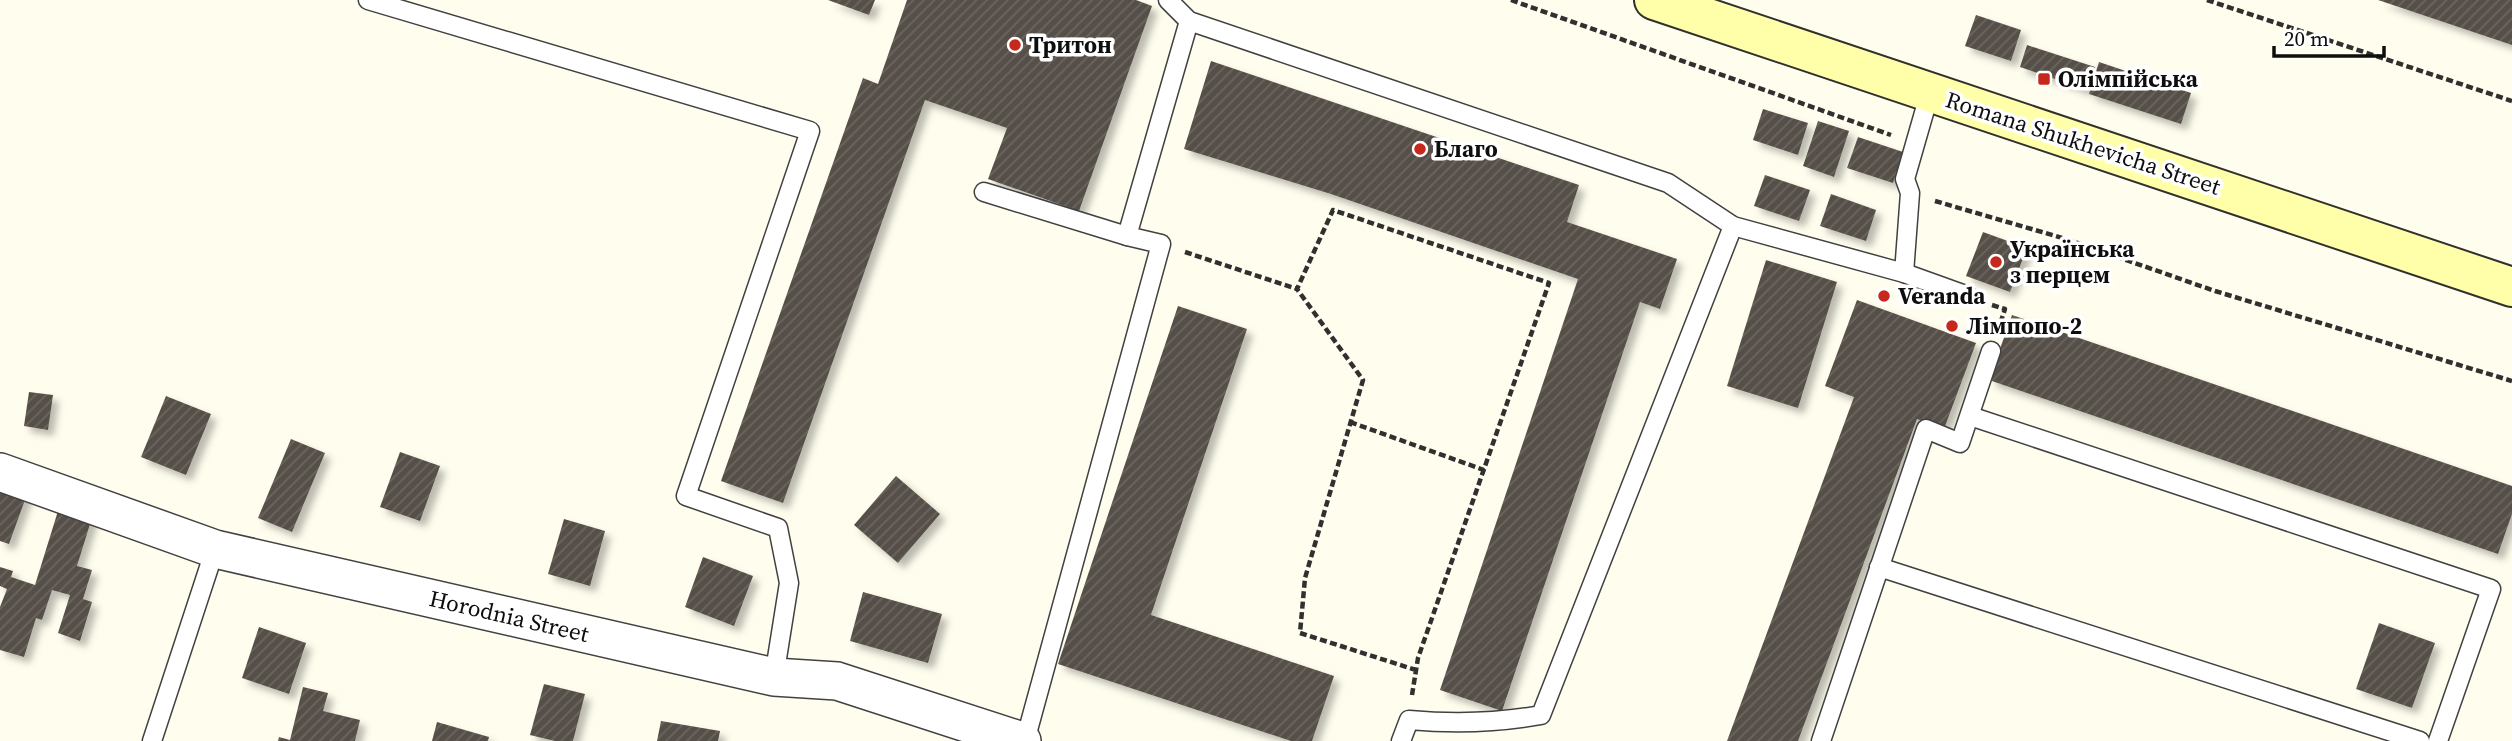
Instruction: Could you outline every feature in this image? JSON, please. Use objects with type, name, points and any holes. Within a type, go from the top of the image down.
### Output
[{"type":"main road","name":"Romana Shukhevicha Street","points":[[1654,0],[2512,287]]},
{"type":"street","name":"Horodnia Street","points":[[0,472],[215,549],[774,677],[837,681],[1023,741]]},
{"type":"lane","points":[[368,0],[810,131],[686,496],[778,528],[789,583],[774,677]]},
{"type":"lane","points":[[1168,0],[1189,21],[1668,183],[1733,226],[1905,273],[1968,296]]},
{"type":"lane","points":[[1127,236],[1189,21]]},
{"type":"lane","points":[[1905,273],[1910,193],[1905,179],[1930,92]]},
{"type":"lane","points":[[984,192],[1161,244],[1023,741]]},
{"type":"lane","points":[[1401,741],[1409,720],[1442,723],[1502,722],[1541,715],[1733,226]]},
{"type":"lane","points":[[1821,741],[1926,429],[1959,443],[1991,351]]},
{"type":"lane","points":[[1970,416],[2491,589],[2438,741]]},
{"type":"lane","points":[[152,741],[215,549]]},
{"type":"lane","points":[[1879,567],[2420,741]]},
{"type":"path","points":[[1511,0],[1915,144]]},
{"type":"path","points":[[2207,0],[2512,101]]},
{"type":"path","points":[[1910,193],[2066,240],[2215,292],[2512,382]]},
{"type":"path","points":[[1297,289],[1333,211],[1549,283],[1418,658],[1409,720]]},
{"type":"path","points":[[1161,244],[1297,289],[1363,380],[1305,578],[1300,633],[1416,670]]},
{"type":"path","points":[[1968,296],[2005,309],[1991,351]]},
{"type":"path","points":[[1350,422],[1484,470]]},
{"type":"building","points":[[828,0],[875,0],[869,15]]},
{"type":"building","points":[[907,0],[1136,0],[1152,6],[1079,211],[988,179],[1007,128],[925,100],[783,503],[721,481],[863,78],[878,84]]},
{"type":"building","points":[[2378,0],[2512,0],[2512,45]]},
{"type":"building","points":[[1976,15],[2021,30],[2011,61],[1965,46]]},
{"type":"building","points":[[2027,45],[2095,67],[2087,90],[2020,67]]},
{"type":"building","points":[[1211,61],[1579,185],[1567,222],[1677,259],[1660,309],[1640,302],[1502,711],[1440,690],[1578,279],[1331,194],[1184,149]]},
{"type":"building","points":[[2099,62],[2191,93],[2181,124],[2089,94]]},
{"type":"building","points":[[1763,109],[1808,123],[1798,155],[1753,140]]},
{"type":"building","points":[[1818,121],[1849,131],[1834,177],[1803,166]]},
{"type":"building","points":[[1858,137],[1903,152],[1893,183],[1847,168]]},
{"type":"building","points":[[1765,175],[1810,190],[1799,221],[1754,206]]},
{"type":"building","points":[[1831,194],[1876,210],[1866,241],[1820,226]]},
{"type":"building","points":[[1983,232],[2027,248],[2010,292],[1966,276]]},
{"type":"building","points":[[1766,260],[1837,282],[1798,408],[1727,386]]},
{"type":"building","points":[[1857,300],[1976,343],[1944,429],[1917,419],[1798,741],[1727,741],[1854,397],[1825,386]]},
{"type":"building","points":[[1178,306],[1247,329],[1151,615],[1334,676],[1312,741],[1291,741],[1058,664]]},
{"type":"building","points":[[2012,315],[2512,486],[2512,514],[2498,554],[1989,380]]},
{"type":"building","points":[[29,392],[53,395],[48,430],[24,426]]},
{"type":"building","points":[[166,396],[211,414],[186,475],[141,457]]},
{"type":"building","points":[[291,439],[325,453],[292,532],[258,518]]},
{"type":"building","points":[[400,452],[440,466],[420,521],[380,507]]},
{"type":"building","points":[[0,475],[30,486],[9,544],[0,541]]},
{"type":"building","points":[[896,476],[940,514],[898,563],[854,525]]},
{"type":"building","points":[[62,498],[95,508],[77,566],[92,570],[83,599],[92,602],[80,641],[58,633],[70,595],[52,590],[42,620],[36,618],[24,657],[0,650],[0,607],[7,589],[0,586],[0,567],[13,571],[11,577],[35,585]]},
{"type":"building","points":[[564,519],[605,531],[590,586],[548,574]]},
{"type":"building","points":[[703,557],[753,576],[734,626],[685,607]]},
{"type":"building","points":[[863,592],[942,614],[928,663],[850,641]]},
{"type":"building","points":[[2379,623],[2435,643],[2412,708],[2356,689]]},
{"type":"building","points":[[259,627],[306,643],[289,694],[242,678]]},
{"type":"building","points":[[544,684],[585,694],[573,741],[555,741],[530,735]]},
{"type":"building","points":[[303,687],[328,693],[323,711],[360,720],[355,741],[278,741],[279,737],[290,740]]},
{"type":"building","points":[[661,721],[720,731],[718,741],[657,741]]},
{"type":"building","points":[[437,722],[489,737],[488,741],[432,741]]},
{"type":"place","name":"Тритон","points":[[1015,45]]},
{"type":"place","name":"Олiмпiйська","points":[[2044,79]]},
{"type":"place","name":"Благо","points":[[1420,149]]},
{"type":"place","name":"Українська з перцем","points":[[1996,262]]},
{"type":"place","name":"Veranda","points":[[1884,296]]},
{"type":"place","name":"Лімпопо-2","points":[[1952,326]]}]
